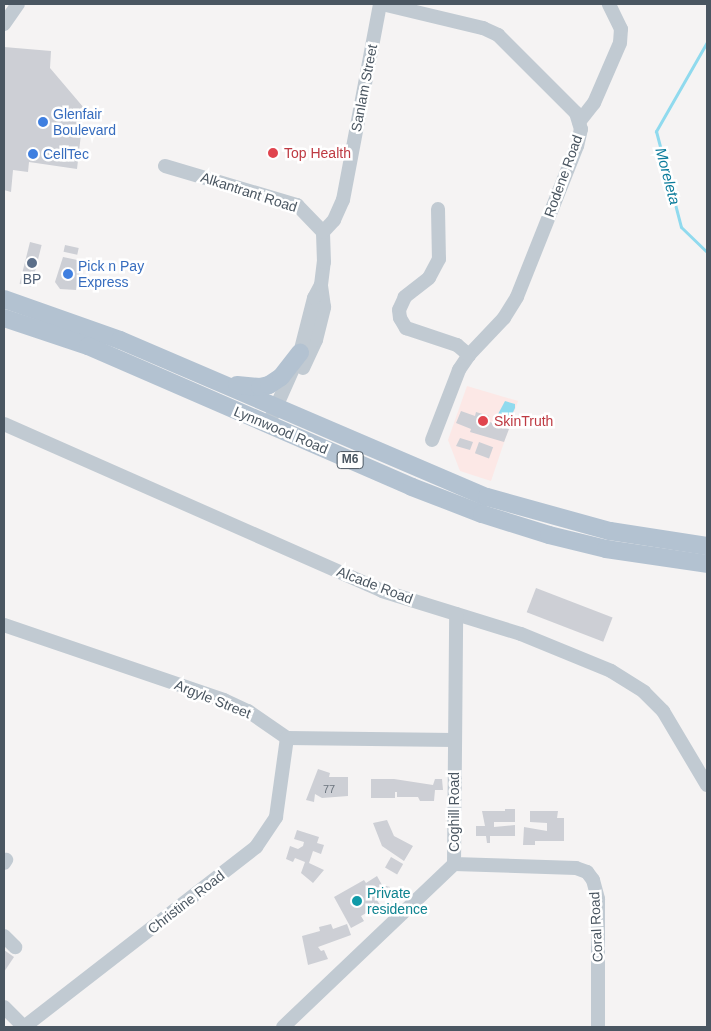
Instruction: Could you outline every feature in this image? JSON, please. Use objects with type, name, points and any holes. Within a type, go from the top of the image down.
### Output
[{"type":"main road","name":"Lynnwood Road","points":[[4,299],[120,340],[486,497],[610,531],[707,546]]},
{"type":"main road","name":"Lynnwood Road","points":[[4,318],[88,346],[412,487],[482,514],[549,535],[606,549],[707,564]]},
{"type":"main road","points":[[214,380],[245,386],[260,387],[268,385],[281,377],[300,353]]},
{"type":"street","points":[[4,24],[18,4]]},
{"type":"street","name":"Rodene Road","points":[[381,4],[483,28],[498,35],[576,113],[581,129],[577,146],[517,297],[504,318],[469,355],[459,370],[432,440]]},
{"type":"street","name":"Sanlam Street","points":[[323,232],[334,220],[343,200],[381,4]]},
{"type":"street","points":[[579,122],[594,103],[620,43],[621,29],[609,4]]},
{"type":"street","name":"Alkantrant Road","points":[[165,166],[297,204],[323,232]]},
{"type":"street","points":[[438,209],[439,260],[429,278],[405,297],[399,310],[400,318],[406,328],[457,345],[469,355]]},
{"type":"street","points":[[271,425],[316,340],[324,307],[321,285],[324,262],[323,232]]},
{"type":"street","points":[[281,409],[300,353],[314,298],[321,285]]},
{"type":"street","name":"Alcade Road","points":[[4,424],[382,591],[521,634],[611,671],[637,687],[662,711],[707,785]]},
{"type":"street","name":"Coghill Road","points":[[283,1027],[454,864],[456,614]]},
{"type":"street","name":"Argyle Street","points":[[4,626],[224,700],[248,711],[287,738]]},
{"type":"street","points":[[287,738],[454,740]]},
{"type":"street","name":"Christine Road","points":[[24,1027],[256,847],[276,817],[287,738]]},
{"type":"street","name":"Coral Road","points":[[454,864],[576,868],[586,872],[593,880],[598,899],[598,1027]]},
{"type":"street","points":[[4,936],[15,947]]},
{"type":"street","points":[[4,1007],[24,1027]]},
{"type":"shaded area","name":"SkinTruth","points":[[467,386],[518,401],[491,481],[460,471],[448,440]]},
{"type":"water","points":[[505,401],[515,404],[515,408],[509,421],[501,423],[496,418]]},
{"type":"building","name":"Glenfair Boulevard","points":[[4,47],[51,51],[50,68],[84,108],[77,169],[29,162],[28,172],[13,170],[11,192],[4,190]]},
{"type":"building","points":[[30,242],[42,245],[31,287],[20,284]]},
{"type":"building","points":[[65,245],[79,248],[77,255],[64,252]]},
{"type":"building","name":"Pick n Pay Express","points":[[63,257],[82,261],[76,290],[60,289],[55,282]]},
{"type":"building","points":[[461,411],[475,416],[476,412],[489,416],[487,421],[509,429],[504,442],[470,432],[471,429],[456,423]]},
{"type":"building","points":[[460,438],[473,442],[470,450],[456,446]]},
{"type":"building","points":[[479,442],[493,447],[489,458],[475,453]]},
{"type":"building","points":[[536,588],[613,617],[603,642],[527,612]]},
{"type":"building","points":[[318,769],[330,773],[329,777],[348,777],[348,796],[322,798],[315,794],[314,802],[306,800]]},
{"type":"building","points":[[371,779],[394,779],[433,785],[435,779],[442,779],[443,790],[435,790],[434,801],[420,801],[418,797],[397,797],[397,792],[395,792],[395,798],[371,798]]},
{"type":"building","points":[[505,809],[515,809],[515,822],[494,822],[494,827],[515,825],[515,836],[490,836],[490,843],[487,843],[486,836],[476,836],[476,826],[485,826],[482,811],[505,811]]},
{"type":"building","points":[[530,811],[558,811],[557,818],[564,818],[564,841],[535,841],[535,845],[523,845],[524,827],[547,831],[547,823],[530,822]]},
{"type":"building","name":"Private residence","points":[[387,820],[394,836],[413,846],[404,861],[382,846],[373,823]]},
{"type":"building","points":[[297,830],[319,837],[317,843],[324,845],[321,854],[313,851],[309,863],[324,870],[313,883],[301,873],[305,862],[295,858],[293,862],[286,859],[290,846],[298,849],[303,846],[304,842],[294,839]]},
{"type":"building","name":"Private residence","points":[[391,857],[403,864],[397,874],[385,867]]},
{"type":"building","name":"Private residence","points":[[377,876],[382,885],[390,887],[389,895],[382,893],[375,897],[380,905],[361,916],[364,921],[351,928],[334,897],[364,880],[366,883]]},
{"type":"building","name":"Private residence","points":[[331,924],[333,929],[347,924],[351,935],[318,947],[321,951],[324,950],[328,959],[308,965],[302,936],[320,931],[319,927]]},
{"type":"building","points":[[4,950],[14,957],[4,972]]},
{"type":"waterway","name":"Moreleta","points":[[707,42],[656,131],[681,227],[707,252]]},
{"type":"place","name":"Glenfair Boulevard","points":[[43,122]]},
{"type":"place","name":"Top Health","points":[[273,153]]},
{"type":"place","name":"CellTec","points":[[33,154]]},
{"type":"place","name":"BP","points":[[32,263]]},
{"type":"place","name":"Pick n Pay Express","points":[[68,274]]},
{"type":"place","name":"SkinTruth","points":[[483,421]]},
{"type":"place","name":"Private residence","points":[[357,901]]}]
